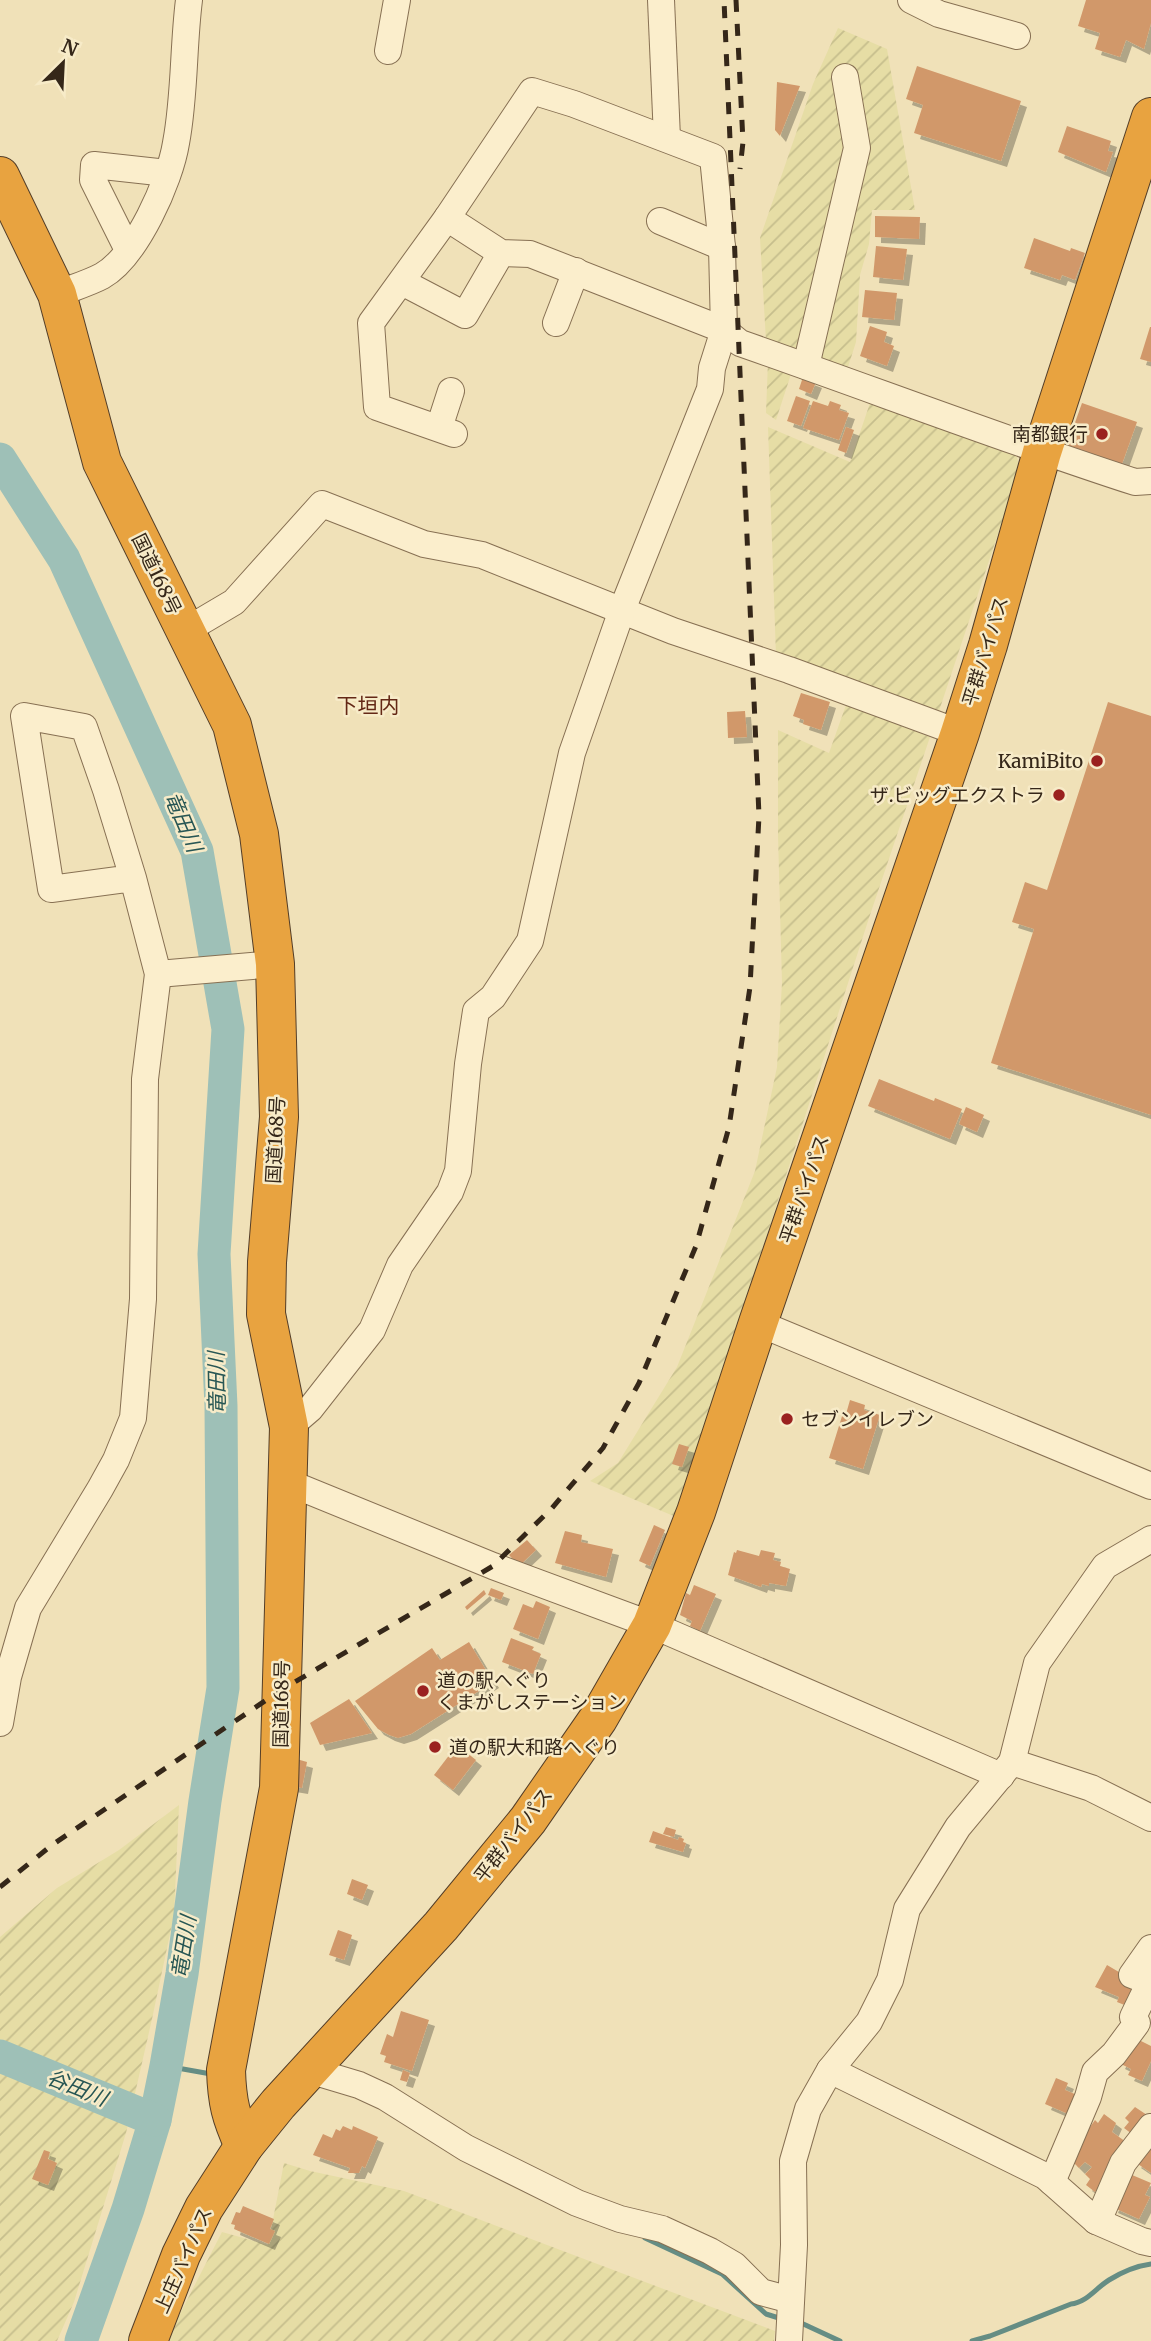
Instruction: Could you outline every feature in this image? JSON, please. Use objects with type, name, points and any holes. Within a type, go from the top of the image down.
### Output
[{"type":"highway","name":"平群バイパス","points":[[244,2146],[309,2070],[441,1926],[528,1821],[598,1719],[652,1625],[696,1512],[960,733],[988,645],[1042,452],[1151,117]]},
{"type":"highway","name":"国道168号","points":[[0,176],[57,294],[102,461],[232,725],[259,834],[258,966],[279,1117],[267,1262],[266,1314],[289,1427],[279,1787],[226,2070],[227,2099],[244,2146]]},
{"type":"highway","name":"上庄バイパス","points":[[148,2341],[181,2255],[204,2208],[244,2146]]},
{"type":"street","points":[[57,294],[104,275],[128,250],[143,229],[158,198],[176,145],[189,0]]},
{"type":"street","points":[[388,51],[397,0]]},
{"type":"street","points":[[661,0],[667,138]]},
{"type":"street","points":[[911,0],[939,14],[1017,36]]},
{"type":"street","points":[[806,366],[857,148],[845,77]]},
{"type":"street","points":[[289,1427],[310,1409],[372,1330],[400,1265],[450,1192],[458,1171],[476,1011],[493,997],[530,941],[572,753],[622,610],[710,389],[712,368],[724,330],[722,247],[713,157],[532,91],[447,218],[371,323],[377,407],[446,431],[451,391]]},
{"type":"street","points":[[128,250],[93,180],[94,165],[167,173]]},
{"type":"street","points":[[447,218],[501,253],[530,254],[576,271],[724,330],[740,343],[1042,452],[1135,482],[1151,481]]},
{"type":"street","points":[[660,221],[722,247]]},
{"type":"street","points":[[402,282],[466,315],[501,253]]},
{"type":"street","points":[[556,323],[576,271]]},
{"type":"street","points":[[186,631],[234,602],[322,504],[424,544],[482,555],[673,631],[960,733]]},
{"type":"street","points":[[0,1723],[8,1676],[28,1608],[100,1489],[116,1460],[133,1418],[143,1299],[145,1079],[158,974],[133,878],[84,727],[24,716],[51,889],[133,878]]},
{"type":"street","points":[[158,974],[258,966]]},
{"type":"street","points":[[758,1323],[1151,1486]]},
{"type":"street","points":[[287,1482],[493,1566],[652,1625],[1006,1769],[1091,1788],[1151,1818]]},
{"type":"street","points":[[790,2319],[794,2245],[793,2161],[808,2109],[830,2070],[869,2022],[890,1980],[907,1909],[958,1827],[1006,1769],[1037,1663],[1105,1566],[1151,1539]]},
{"type":"street","points":[[1052,2182],[1096,2072],[1114,2054],[1136,2022],[1133,2017],[1150,1982],[1132,1975],[1151,1948]]},
{"type":"street","points":[[309,2070],[359,2085],[466,2148],[577,2203],[620,2219],[662,2229],[710,2250],[734,2265],[790,2319]]},
{"type":"street","points":[[830,2070],[1045,2176],[1096,2221],[1151,2243]]},
{"type":"street","points":[[1096,2221],[1123,2163],[1151,2127]]},
{"type":"shaded area","points":[[838,28],[887,49],[915,210],[872,210],[869,244],[860,275],[856,342],[848,367],[766,341],[760,238],[813,84]]},
{"type":"shaded area","points":[[768,361],[792,371],[776,420],[766,413]]},
{"type":"shaded area","points":[[871,400],[1016,454],[1020,468],[937,717],[776,656],[768,427],[850,462]]},
{"type":"shaded area","points":[[846,705],[930,737],[676,1517],[590,1481],[618,1463],[677,1367],[755,1171],[777,1067],[782,983],[778,730],[829,753]]},
{"type":"shaded area","points":[[179,1805],[174,1915],[126,2133],[74,2302],[57,2341],[0,2341],[0,1937],[57,1888],[119,1850]]},
{"type":"shaded area","points":[[284,2163],[404,2191],[775,2331],[774,2341],[166,2341],[222,2232],[268,2245]]},
{"type":"building","points":[[1086,0],[1151,0],[1151,23],[1144,49],[1126,40],[1120,57],[1095,49],[1100,33],[1078,26]]},
{"type":"building","points":[[917,66],[1021,101],[1001,161],[914,133],[923,105],[906,99]]},
{"type":"building","points":[[777,82],[800,86],[780,136],[775,130]]},
{"type":"building","points":[[1067,126],[1111,141],[1108,151],[1113,152],[1106,172],[1058,152]]},
{"type":"building","points":[[875,216],[920,217],[919,239],[875,237]]},
{"type":"building","points":[[1034,238],[1070,251],[1071,248],[1085,253],[1075,280],[1062,275],[1060,280],[1024,268]]},
{"type":"building","points":[[876,246],[907,249],[903,280],[873,277]]},
{"type":"building","points":[[865,290],[897,293],[894,320],[862,317]]},
{"type":"building","points":[[870,326],[887,332],[884,342],[894,346],[887,366],[860,356]]},
{"type":"building","points":[[1151,327],[1151,362],[1140,359]]},
{"type":"building","points":[[803,377],[816,382],[811,394],[799,389]]},
{"type":"building","points":[[796,396],[810,401],[801,426],[787,421]]},
{"type":"building","points":[[813,401],[828,406],[830,401],[841,405],[839,410],[849,413],[839,440],[803,428]]},
{"type":"building","name":"南都銀行","points":[[1082,403],[1137,422],[1122,464],[1067,445]]},
{"type":"building","points":[[846,427],[854,430],[846,453],[838,450]]},
{"type":"building","points":[[801,693],[830,702],[821,730],[803,724],[804,720],[793,716]]},
{"type":"building","points":[[1108,702],[1151,716],[1151,1115],[991,1063],[1034,929],[1012,922],[1025,882],[1047,890]]},
{"type":"building","points":[[745,711],[747,737],[728,738],[727,712]]},
{"type":"building","points":[[879,1079],[962,1109],[950,1139],[868,1106]]},
{"type":"building","points":[[966,1107],[984,1115],[977,1132],[959,1124]]},
{"type":"building","points":[[850,1400],[865,1405],[864,1410],[880,1415],[863,1469],[829,1458],[843,1413],[846,1414]]},
{"type":"building","points":[[679,1444],[689,1447],[682,1467],[672,1464]]},
{"type":"building","points":[[654,1525],[665,1530],[650,1566],[639,1561]]},
{"type":"building","points":[[565,1531],[582,1535],[581,1542],[613,1549],[606,1577],[555,1563]]},
{"type":"building","points":[[527,1540],[536,1550],[519,1566],[509,1555]]},
{"type":"building","points":[[737,1550],[759,1556],[761,1550],[775,1553],[773,1560],[790,1569],[786,1586],[769,1583],[769,1586],[762,1584],[761,1587],[728,1575],[734,1552]]},
{"type":"building","points":[[694,1585],[716,1594],[700,1631],[690,1626],[692,1621],[680,1615],[686,1593],[690,1595]]},
{"type":"building","points":[[491,1588],[504,1593],[501,1600],[488,1595]]},
{"type":"building","points":[[484,1590],[486,1594],[467,1610],[465,1607]]},
{"type":"building","points":[[536,1601],[550,1607],[538,1639],[513,1629],[523,1604],[533,1608]]},
{"type":"building","points":[[511,1638],[534,1647],[532,1650],[541,1654],[533,1674],[502,1662]]},
{"type":"building","name":"道の駅へぐり くまがしステーション","points":[[469,1642],[493,1682],[411,1734],[398,1738],[378,1729],[355,1701],[432,1648],[440,1660]]},
{"type":"building","points":[[349,1699],[372,1733],[320,1745],[310,1723]]},
{"type":"building","points":[[457,1745],[476,1760],[453,1790],[434,1775]]},
{"type":"building","points":[[293,1758],[307,1762],[302,1788],[290,1786]]},
{"type":"building","points":[[666,1827],[676,1830],[674,1837],[663,1834]]},
{"type":"building","points":[[653,1831],[678,1840],[679,1837],[684,1839],[683,1842],[686,1843],[683,1852],[649,1842]]},
{"type":"building","points":[[352,1879],[368,1885],[362,1900],[347,1894]]},
{"type":"building","points":[[338,1930],[352,1935],[344,1960],[329,1955]]},
{"type":"building","points":[[1107,1965],[1141,1985],[1132,2008],[1117,2002],[1119,1997],[1095,1987]]},
{"type":"building","points":[[401,2011],[429,2020],[412,2071],[384,2062],[386,2056],[380,2054],[387,2034],[393,2037]]},
{"type":"building","points":[[1133,2037],[1151,2046],[1151,2061],[1142,2081],[1128,2075],[1131,2069],[1119,2063]]},
{"type":"building","points":[[403,2070],[410,2073],[407,2082],[400,2080]]},
{"type":"building","points":[[1056,2078],[1068,2083],[1065,2090],[1082,2097],[1073,2116],[1045,2104]]},
{"type":"building","points":[[1135,2107],[1150,2117],[1136,2137],[1124,2128],[1129,2122],[1125,2118]]},
{"type":"building","points":[[1104,2114],[1116,2123],[1112,2132],[1129,2144],[1095,2192],[1086,2185],[1090,2179],[1085,2174],[1092,2167],[1085,2162],[1079,2168],[1071,2160],[1073,2151],[1095,2120],[1098,2123]]},
{"type":"building","points":[[343,2126],[352,2130],[353,2126],[378,2137],[365,2168],[362,2166],[359,2173],[348,2173],[350,2168],[313,2155],[323,2134],[332,2138],[336,2129],[340,2131]]},
{"type":"building","points":[[1151,2147],[1151,2173],[1135,2162]]},
{"type":"building","points":[[44,2150],[50,2152],[48,2159],[57,2163],[48,2185],[32,2179]]},
{"type":"building","points":[[1125,2172],[1151,2183],[1145,2195],[1150,2197],[1139,2219],[1112,2207]]},
{"type":"building","points":[[243,2206],[274,2219],[270,2229],[275,2231],[269,2244],[234,2229],[235,2225],[231,2224],[236,2212],[240,2213]]},
{"type":"waterway","name":"竜田川","points":[[0,459],[64,559],[197,851],[228,1029],[214,1254],[221,1406],[223,1688],[182,1974],[155,2120],[128,2209],[81,2341]]},
{"type":"waterway","name":"谷田川","points":[[0,2056],[155,2120]]},
{"type":"waterway","points":[[166,2066],[211,2074]]},
{"type":"waterway","points":[[645,2238],[722,2274],[766,2314],[782,2319]]},
{"type":"waterway","points":[[972,2341],[1081,2301],[1119,2274],[1151,2264]]},
{"type":"waterway","points":[[799,2322],[840,2341]]},
{"type":"railway","points":[[0,1887],[52,1845],[281,1690],[493,1566],[552,1508],[603,1448],[639,1383],[696,1246],[729,1127],[750,987],[759,816],[724,0]]},
{"type":"railway","points":[[736,0],[743,142],[740,169]]},
{"type":"place","name":"南都銀行","points":[[1102,434]]},
{"type":"place","name":"KamiBito","points":[[1097,761]]},
{"type":"place","name":"ザ.ビッグエクストラ","points":[[1059,795]]},
{"type":"place","name":"セブンイレブン","points":[[787,1419]]},
{"type":"place","name":"道の駅へぐり くまがしステーション","points":[[423,1691]]},
{"type":"place","name":"道の駅大和路へぐり","points":[[435,1747]]},
{"type":"district","name":"下垣内","points":[[368,706]]}]
